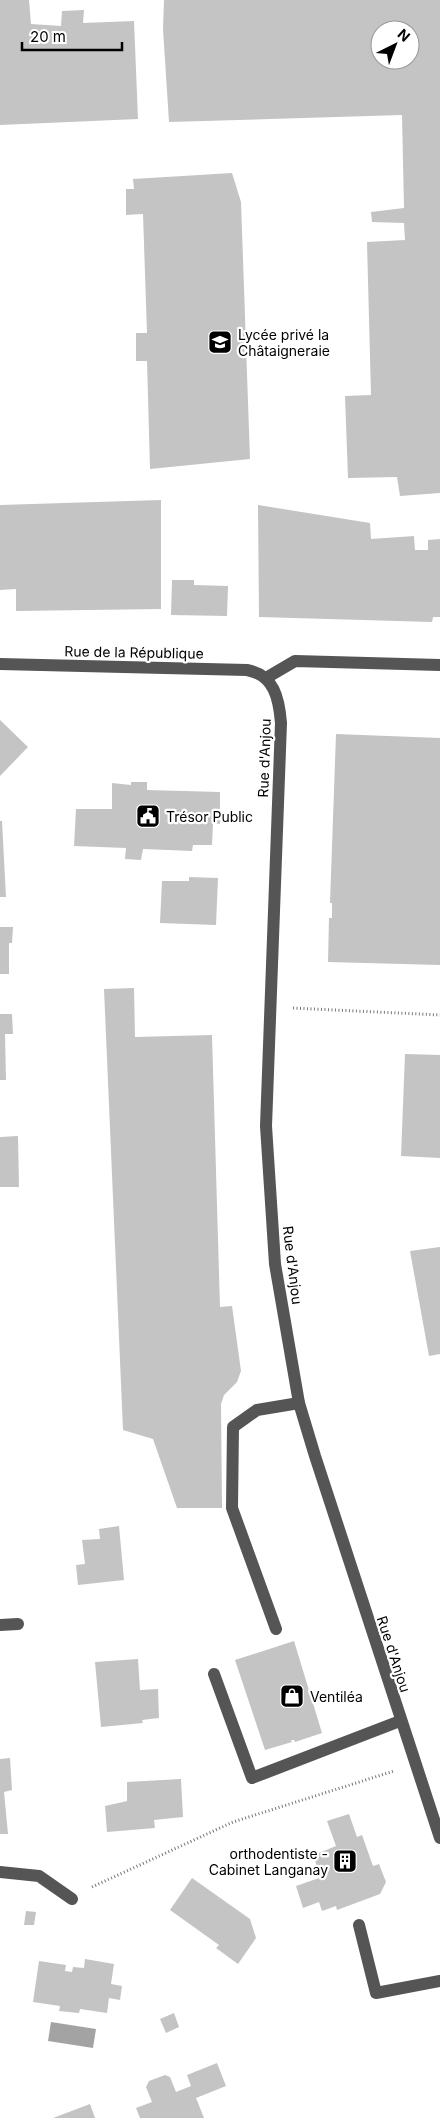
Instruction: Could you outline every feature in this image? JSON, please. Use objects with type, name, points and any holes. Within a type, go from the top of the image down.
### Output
[{"type":"street","points":[[266,678],[295,662],[440,665]]},
{"type":"street","name":"Rue de la République","points":[[0,664],[247,670],[260,673],[266,678]]},
{"type":"street","name":"Rue d'Anjou","points":[[266,678],[271,683],[278,700],[281,723],[266,1126],[275,1264],[299,1403],[400,1721],[440,1838]]},
{"type":"street","points":[[276,1629],[232,1508],[233,1427],[257,1410],[299,1403]]},
{"type":"street","points":[[0,1625],[18,1624]]},
{"type":"street","points":[[214,1674],[252,1778],[400,1721]]},
{"type":"street","points":[[0,1872],[39,1876],[72,1899]]},
{"type":"street","points":[[358,1925],[376,1993],[440,1981]]},
{"type":"path","points":[[270,1007],[440,1015]]},
{"type":"path","points":[[72,1899],[103,1880],[233,1822],[416,1764]]},
{"type":"shaded area","points":[[51,2022],[96,2029],[93,2048],[48,2041]]},
{"type":"building","points":[[0,0],[29,0],[31,24],[61,26],[62,11],[84,10],[83,23],[134,21],[138,119],[0,125]]},
{"type":"building","points":[[164,0],[440,0],[440,493],[400,496],[397,477],[348,478],[345,396],[371,395],[367,242],[405,240],[404,223],[372,222],[371,212],[404,208],[402,115],[169,122],[163,29]]},
{"type":"building","points":[[232,173],[241,202],[250,459],[150,469],[147,361],[136,361],[136,333],[147,333],[143,214],[126,215],[126,189],[134,189],[133,179]]},
{"type":"building","points":[[161,500],[161,609],[16,611],[16,589],[0,590],[0,505]]},
{"type":"building","points":[[258,505],[370,523],[371,539],[414,536],[415,550],[428,550],[428,540],[440,539],[440,617],[433,617],[432,622],[259,617]]},
{"type":"building","points":[[172,580],[194,580],[194,585],[228,586],[227,616],[171,615]]},
{"type":"building","points":[[0,720],[28,747],[0,776]]},
{"type":"building","points":[[336,734],[440,738],[440,965],[328,962],[329,918],[332,918],[332,903],[330,903]]},
{"type":"building","name":"Trésor Public","points":[[131,782],[147,782],[147,790],[220,792],[220,824],[213,823],[212,845],[193,845],[192,851],[143,849],[141,860],[125,859],[126,848],[74,846],[76,809],[112,809],[112,783],[131,785]]},
{"type":"building","points":[[0,821],[2,821],[6,897],[0,897]]},
{"type":"building","points":[[189,877],[218,878],[216,925],[160,923],[162,881],[189,881]]},
{"type":"building","points":[[0,927],[13,927],[12,943],[9,943],[9,974],[0,974]]},
{"type":"building","points":[[134,988],[135,1037],[212,1035],[220,1307],[232,1306],[241,1371],[237,1382],[224,1395],[221,1404],[222,1508],[177,1508],[153,1439],[123,1430],[104,989]]},
{"type":"building","points":[[0,1014],[12,1014],[13,1034],[5,1034],[6,1080],[0,1080]]},
{"type":"building","points":[[405,1054],[440,1055],[440,1158],[401,1156]]},
{"type":"building","points":[[18,1136],[19,1187],[0,1187],[0,1137]]},
{"type":"building","points":[[440,1247],[440,1354],[429,1356],[410,1251]]},
{"type":"building","points":[[119,1526],[124,1580],[78,1585],[76,1565],[85,1564],[82,1540],[100,1539],[99,1529]]},
{"type":"building","points":[[294,1641],[322,1733],[295,1742],[291,1740],[292,1742],[265,1750],[235,1660]]},
{"type":"building","points":[[138,1659],[140,1690],[158,1689],[159,1718],[142,1720],[143,1723],[101,1727],[95,1662]]},
{"type":"building","points":[[10,1758],[12,1790],[4,1792],[8,1834],[0,1834],[0,1759]]},
{"type":"building","points":[[181,1779],[183,1817],[154,1820],[155,1828],[107,1832],[105,1806],[127,1801],[127,1782]]},
{"type":"building","name":"orthodentiste - Cabinet Langanay","points":[[349,1814],[357,1837],[362,1835],[373,1866],[379,1864],[386,1882],[380,1894],[337,1910],[336,1906],[322,1911],[319,1902],[303,1908],[296,1886],[319,1878],[314,1855],[336,1846],[327,1821]]},
{"type":"building","points":[[192,1878],[250,1919],[256,1938],[238,1964],[216,1948],[219,1945],[170,1910]]},
{"type":"building","points":[[26,1911],[36,1912],[34,1925],[24,1925]]},
{"type":"building","points":[[85,1959],[114,1964],[111,1984],[122,1986],[120,2000],[109,1998],[107,2013],[80,2009],[79,2013],[59,2011],[60,2006],[33,2002],[39,1961],[66,1965],[65,1971],[72,1972],[73,1967],[84,1968]]},
{"type":"building","points":[[174,2013],[179,2027],[166,2033],[160,2019]]},
{"type":"building","points":[[217,2063],[226,2086],[196,2098],[204,2118],[140,2118],[136,2108],[152,2102],[146,2087],[149,2081],[165,2075],[170,2077],[176,2092],[191,2086],[187,2075]]},
{"type":"building","points":[[90,2104],[95,2118],[53,2118]]},
{"type":"place","name":"Lycée privé la Châtaigneraie","points":[[220,342]]},
{"type":"place","name":"Trésor Public","points":[[148,816]]},
{"type":"place","name":"Ventiléa","points":[[292,1696]]},
{"type":"place","name":"orthodentiste - Cabinet Langanay","points":[[345,1861]]}]
